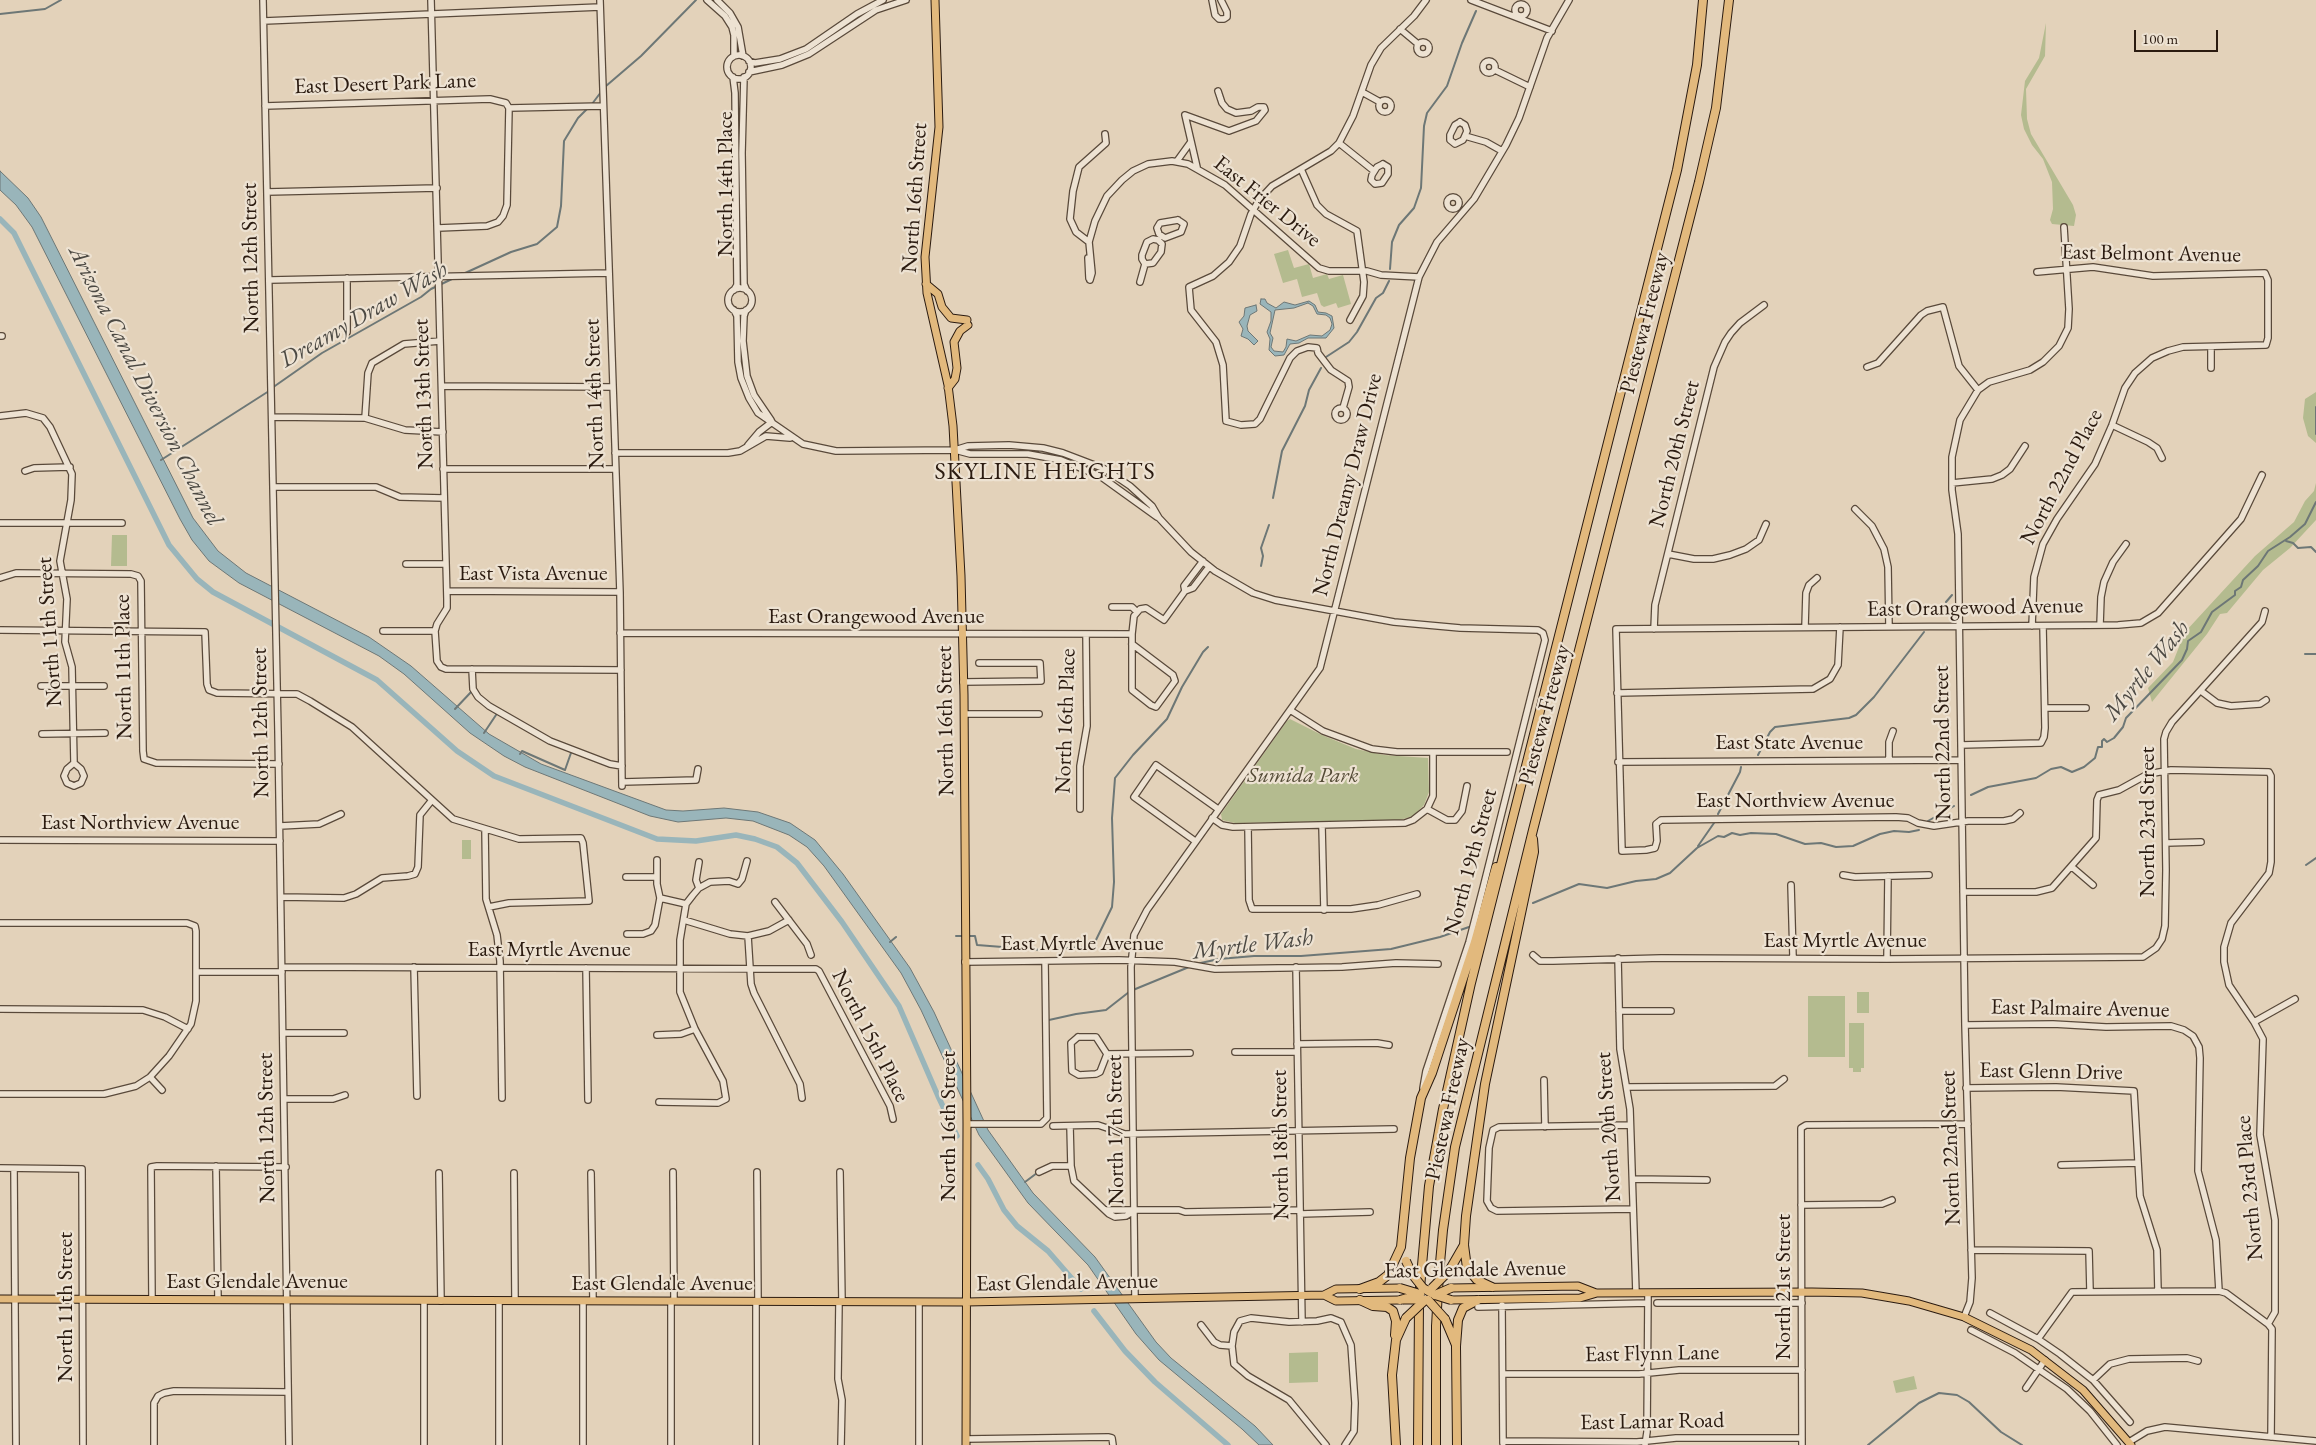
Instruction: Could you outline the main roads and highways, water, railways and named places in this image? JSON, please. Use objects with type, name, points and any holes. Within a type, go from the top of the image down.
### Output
[{"type":"highway","name":"Piestewa Freeway","points":[[1418,1445],[1418,1316],[1425,1227],[1434,1152],[1463,1017],[1677,170],[1698,65],[1703,0]]},
{"type":"highway","name":"Piestewa Freeway","points":[[1436,1445],[1436,1326],[1443,1230],[1448,1189],[1464,1104],[1716,108],[1729,0]]},
{"type":"highway","points":[[1492,1287],[1477,1280],[1470,1273],[1465,1262],[1464,1245],[1480,1114],[1534,852],[1533,830]]},
{"type":"highway","points":[[1360,1289],[1379,1282],[1388,1275],[1401,1247],[1410,1158],[1421,1098],[1449,1024],[1497,863],[1510,831]]},
{"type":"highway","points":[[1396,1340],[1406,1318],[1449,1271],[1464,1245]]},
{"type":"highway","points":[[1401,1247],[1412,1274],[1445,1319],[1456,1346]]},
{"type":"highway","points":[[1400,1288],[1452,1300]]},
{"type":"highway","points":[[1400,1300],[1451,1288]]},
{"type":"highway","points":[[1360,1300],[1373,1306],[1387,1307],[1393,1311],[1396,1317],[1396,1340],[1392,1375],[1396,1445]]},
{"type":"highway","points":[[1457,1445],[1456,1346],[1459,1315],[1466,1305],[1478,1304]]},
{"type":"main road","name":"North 16th Street","points":[[935,0],[939,127],[925,244],[926,284],[948,388],[955,450],[962,634],[967,1127],[966,1442]]},
{"type":"main road","points":[[926,284],[938,294],[942,307],[951,318],[968,323],[960,331],[954,342],[957,368],[955,379],[948,388]]},
{"type":"main road","name":"East Glendale Avenue","points":[[1451,1288],[1578,1286],[1597,1293]]},
{"type":"main road","name":"East Glendale Avenue","points":[[0,1299],[966,1302],[1302,1296],[1324,1295],[1336,1289],[1400,1288]]},
{"type":"main road","name":"East Glendale Avenue","points":[[1452,1300],[1478,1304],[1580,1298],[1597,1293],[1801,1292],[1870,1294],[1918,1303],[1964,1317],[2012,1339],[2045,1360],[2083,1390],[2130,1444]]},
{"type":"main road","name":"East Glendale Avenue","points":[[1324,1295],[1336,1301],[1400,1300]]},
{"type":"water","points":[[0,171],[28,198],[41,217],[193,518],[218,551],[246,573],[369,637],[411,666],[489,734],[541,764],[666,810],[683,811],[724,808],[758,812],[790,823],[815,840],[843,874],[910,968],[934,1012],[988,1130],[1033,1193],[1095,1257],[1156,1342],[1171,1358],[1255,1426],[1273,1445],[1259,1445],[1159,1360],[1136,1334],[1088,1265],[1028,1203],[979,1135],[921,1010],[901,973],[824,866],[807,847],[789,835],[753,821],[726,818],[678,822],[650,816],[525,767],[504,756],[470,733],[404,674],[379,656],[239,583],[209,561],[192,540],[180,519],[32,227],[16,205],[0,190]]},
{"type":"water","points":[[1261,299],[1265,299],[1267,303],[1276,308],[1284,302],[1295,305],[1309,301],[1315,305],[1318,312],[1332,316],[1334,328],[1326,338],[1308,338],[1299,343],[1290,344],[1284,355],[1275,356],[1269,350],[1270,339],[1267,332],[1271,321],[1271,312],[1260,304]],"holes":[[[1308,303],[1313,306],[1317,314],[1326,315],[1330,318],[1332,324],[1330,330],[1322,336],[1310,335],[1296,341],[1287,339],[1283,352],[1274,351],[1271,347],[1273,338],[1270,333],[1275,310],[1294,308]]]},
{"type":"water","points":[[1256,305],[1257,311],[1250,315],[1247,326],[1248,331],[1258,341],[1254,345],[1248,339],[1241,336],[1243,329],[1239,322],[1244,316],[1245,308]]},
{"type":"waterway","points":[[0,14],[45,9],[61,0]]},
{"type":"waterway","name":"Dreamy Draw Wash","points":[[606,86],[641,56],[696,0]]},
{"type":"waterway","points":[[1390,269],[1392,242],[1399,225],[1414,208],[1421,188],[1424,126],[1427,113],[1447,86],[1462,43],[1476,11]]},
{"type":"waterway","name":"Dreamy Draw Wash","points":[[592,104],[601,92]]},
{"type":"waterway","name":"Dreamy Draw Wash","points":[[463,274],[511,252],[537,244],[557,227],[561,206],[564,141],[578,118],[587,109]]},
{"type":"waterway","points":[[0,219],[14,233],[169,545],[197,579],[213,592],[377,680],[457,751],[494,776],[657,839],[696,841],[736,835],[777,847],[797,863],[842,922],[899,1006],[957,1136]]},
{"type":"waterway","name":"Dreamy Draw Wash","points":[[272,388],[322,353],[421,297],[431,289],[452,279]]},
{"type":"waterway","points":[[1326,357],[1349,342],[1357,332],[1376,298],[1383,293],[1389,281]]},
{"type":"waterway","points":[[1273,498],[1282,451],[1305,406],[1309,390],[1321,368]]},
{"type":"waterway","name":"Dreamy Draw Wash","points":[[161,460],[269,391]]},
{"type":"waterway","name":"Myrtle Wash","points":[[2316,407],[2316,434]]},
{"type":"waterway","name":"Myrtle Wash","points":[[1971,795],[1988,787],[2036,778],[2051,769],[2061,767],[2072,772],[2084,767],[2095,758],[2098,747],[2102,747],[2102,741],[2104,739],[2107,742],[2114,738],[2123,727],[2126,718],[2182,660],[2188,641],[2201,632],[2212,612],[2235,595],[2235,591],[2241,587],[2243,580],[2258,566],[2268,551],[2290,537],[2305,524],[2316,502]]},
{"type":"waterway","points":[[1261,566],[1263,556],[1261,548],[1269,525]]},
{"type":"waterway","points":[[2286,541],[2293,543],[2298,548],[2311,547],[2316,552]]},
{"type":"waterway","points":[[1946,602],[1952,595]]},
{"type":"waterway","points":[[1758,755],[1770,732],[1775,727],[1849,718],[1856,715],[1874,697],[1924,632]]},
{"type":"waterway","points":[[968,936],[975,936],[977,945],[1041,950],[1084,947],[1094,944],[1112,907],[1114,882],[1112,818],[1115,778],[1133,755],[1167,719],[1182,687],[1208,647]]},
{"type":"waterway","points":[[2305,654],[2316,654]]},
{"type":"waterway","points":[[455,709],[472,691]]},
{"type":"waterway","points":[[484,733],[498,712]]},
{"type":"waterway","points":[[520,754],[522,751],[565,770],[572,750]]},
{"type":"waterway","points":[[1718,814],[1741,767]]},
{"type":"waterway","name":"Myrtle Wash","points":[[1928,821],[1954,806]]},
{"type":"waterway","points":[[1698,846],[1714,823]]},
{"type":"waterway","name":"Myrtle Wash","points":[[1533,903],[1579,884],[1607,888],[1636,881],[1656,879],[1670,873],[1697,848],[1718,836],[1724,837],[1732,833],[1740,835],[1751,833],[1776,834],[1805,844],[1821,843],[1836,847],[1853,846],[1880,834],[1894,831],[1909,832],[1919,830]]},
{"type":"waterway","points":[[2306,865],[2316,858]]},
{"type":"waterway","name":"Myrtle Wash","points":[[1196,964],[1219,959],[1254,956],[1301,956],[1391,949],[1440,937],[1469,927]]},
{"type":"waterway","points":[[956,936],[964,936]]},
{"type":"waterway","name":"Myrtle Wash","points":[[890,942],[896,937]]},
{"type":"waterway","name":"Myrtle Wash","points":[[1133,990],[1189,967]]},
{"type":"waterway","name":"Myrtle Wash","points":[[1049,1020],[1106,1010],[1129,992]]},
{"type":"waterway","points":[[978,1165],[988,1179],[1004,1210],[1017,1226],[1048,1251],[1081,1289]]},
{"type":"waterway","points":[[1025,1182],[1037,1173]]},
{"type":"waterway","points":[[1094,1311],[1125,1351],[1155,1382],[1228,1445]]},
{"type":"waterway","points":[[1868,1445],[1919,1403],[1939,1393],[1957,1395],[1969,1402],[2001,1432],[2022,1445]]},
{"type":"district","name":"SKYLINE HEIGHTS","points":[[1045,472]]},
{"type":"water label","name":"Arizona Canal Diversion Channel","points":[[145,386]]},
{"type":"park label","name":"Sumida Park","points":[[1303,776]]}]
